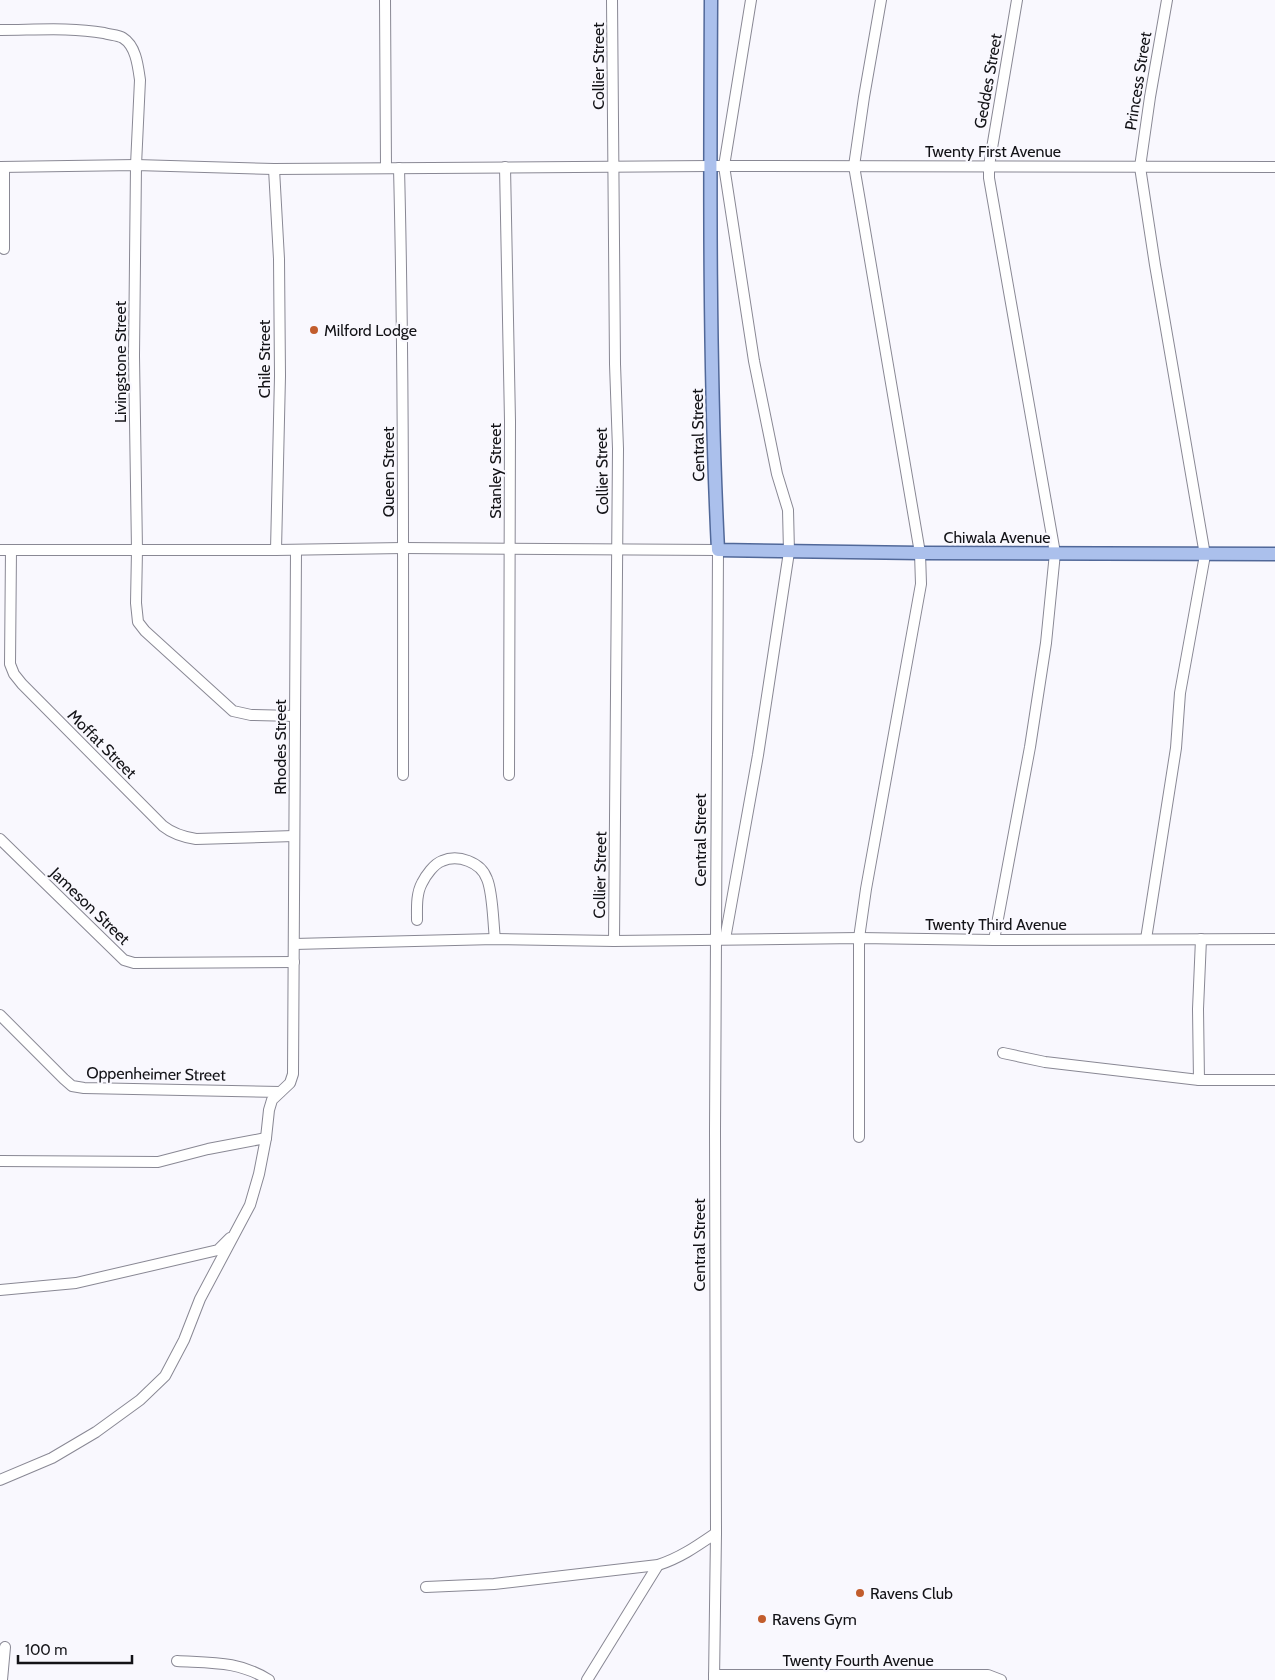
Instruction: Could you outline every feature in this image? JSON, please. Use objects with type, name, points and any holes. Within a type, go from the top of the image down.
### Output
[{"type":"main road","name":"Central Street","points":[[711,0],[710,166],[714,468],[718,550]]},
{"type":"main road","name":"Chiwala Avenue","points":[[718,550],[1055,554],[1275,554]]},
{"type":"street","points":[[384,0],[386,168]]},
{"type":"street","name":"Collier Street","points":[[612,0],[615,364],[618,449],[614,941]]},
{"type":"street","points":[[721,940],[758,755],[790,552],[788,510],[777,474],[756,370],[724,166],[751,0]]},
{"type":"street","points":[[860,1137],[859,938],[866,889],[921,584],[920,553],[854,166],[881,0]]},
{"type":"street","name":"Geddes Street","points":[[994,940],[1032,738],[1046,643],[1055,554],[989,178],[989,166],[1017,0]]},
{"type":"street","name":"Princess Street","points":[[1167,0],[1140,167],[1205,555]]},
{"type":"street","name":"Livingstone Street","points":[[0,30],[60,28],[93,31],[124,38],[133,50],[140,80],[136,165],[134,356],[136,614],[138,622],[145,632],[233,711],[251,715],[295,716]]},
{"type":"street","name":"Twenty First Avenue","points":[[2,167],[136,165],[274,168],[710,166],[1275,167]]},
{"type":"street","points":[[2,167],[4,249]]},
{"type":"street","name":"Stanley Street","points":[[505,167],[510,421],[509,775]]},
{"type":"street","name":"Chile Street","points":[[274,168],[279,259],[280,376],[276,550]]},
{"type":"street","name":"Queen Street","points":[[399,168],[403,332],[403,775]]},
{"type":"street","points":[[0,550],[403,548],[718,550]]},
{"type":"street","name":"Moffat Street","points":[[11,550],[10,664],[14,674],[156,820],[170,832],[185,838],[294,836]]},
{"type":"street","name":"Rhodes Street","points":[[0,1480],[52,1458],[96,1432],[140,1400],[165,1376],[184,1340],[200,1300],[250,1205],[259,1174],[272,1100],[290,1084],[293,1074],[296,550]]},
{"type":"street","name":"Central Street","points":[[714,1678],[721,940],[718,550]]},
{"type":"street","points":[[1146,939],[1176,748],[1180,693],[1205,555]]},
{"type":"street","name":"Jameson Street","points":[[0,839],[124,960],[134,963],[294,962]]},
{"type":"street","points":[[417,920],[419,891],[426,876],[440,861],[449,858],[464,859],[480,868],[488,879],[495,939]]},
{"type":"street","name":"Twenty Third Avenue","points":[[294,944],[495,939],[614,941],[859,938],[994,940],[1275,939]]},
{"type":"street","points":[[1199,1080],[1198,1009],[1201,939]]},
{"type":"street","name":"Oppenheimer Street","points":[[0,1015],[72,1086],[84,1088],[280,1092]]},
{"type":"street","points":[[1003,1053],[1045,1062],[1199,1080],[1275,1080]]},
{"type":"street","points":[[0,1161],[110,1160],[158,1162],[217,1147],[266,1138]]},
{"type":"street","points":[[0,1290],[76,1283],[218,1250],[237,1231]]},
{"type":"street","points":[[426,1587],[494,1584],[658,1565],[684,1555],[716,1533]]},
{"type":"street","points":[[587,1680],[658,1565]]},
{"type":"street","points":[[2,1680],[5,1647]]},
{"type":"street","points":[[177,1661],[244,1667],[270,1680]]},
{"type":"street","name":"Twenty Fourth Avenue","points":[[714,1678],[988,1675],[1001,1680]]},
{"type":"place","name":"Milford Lodge","points":[[314,330]]},
{"type":"place","name":"Ravens Club","points":[[860,1593]]},
{"type":"place","name":"Ravens Gym","points":[[762,1619]]}]
